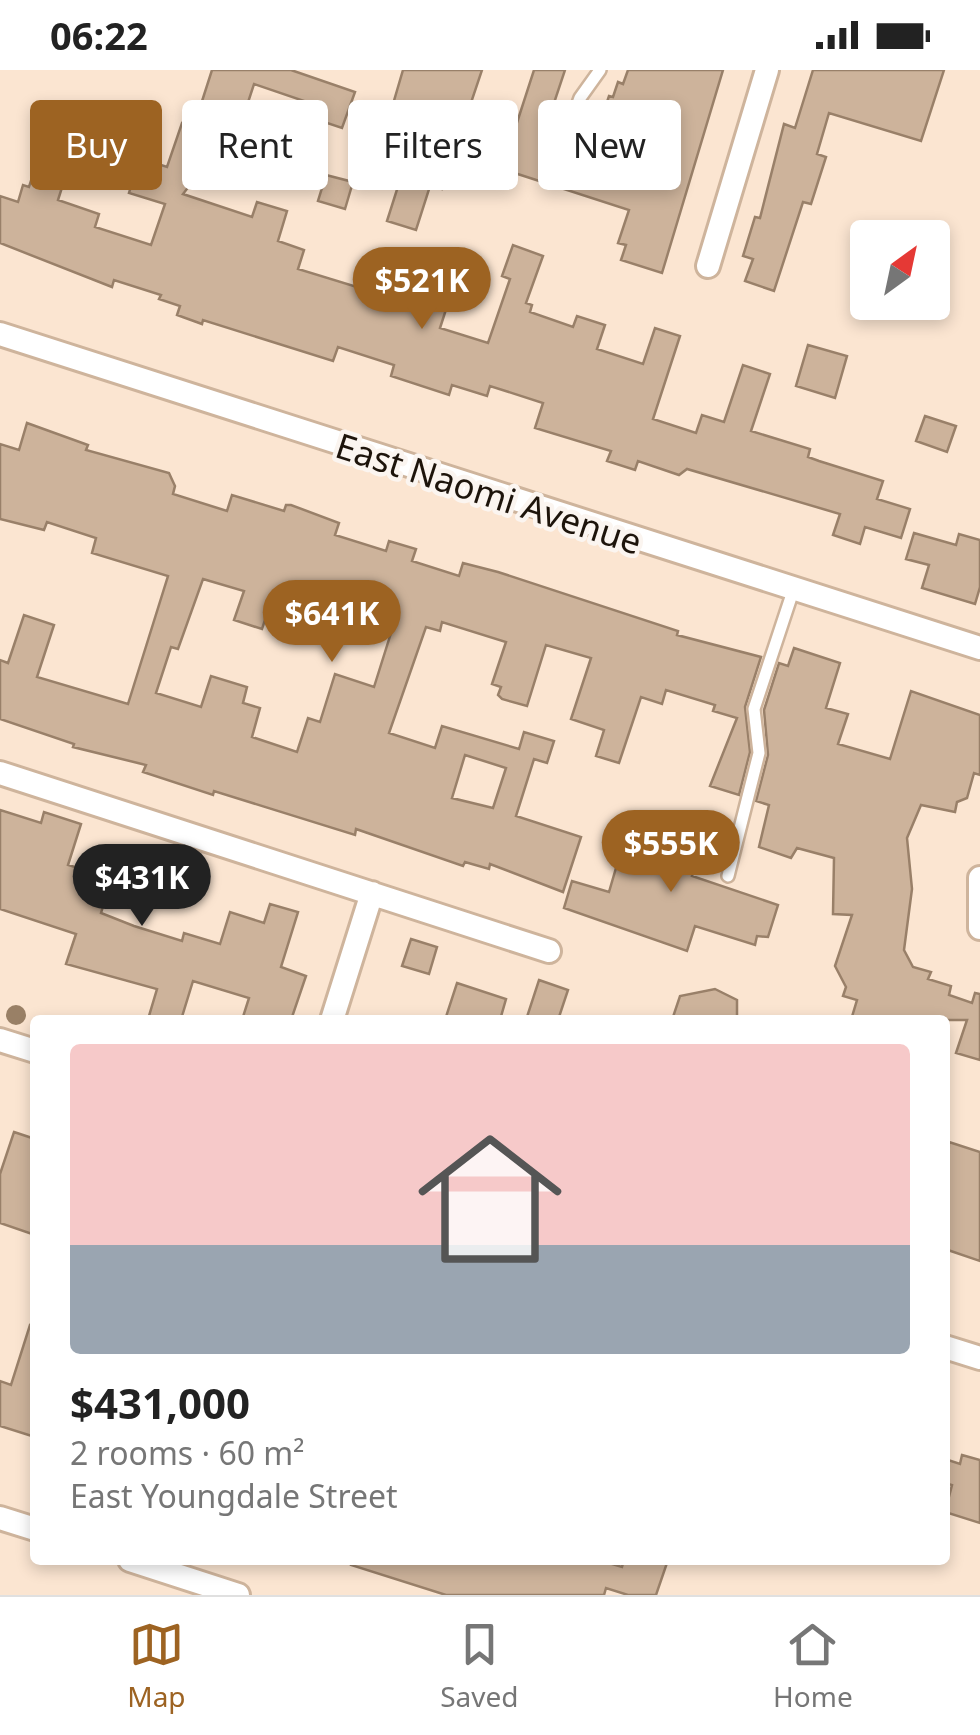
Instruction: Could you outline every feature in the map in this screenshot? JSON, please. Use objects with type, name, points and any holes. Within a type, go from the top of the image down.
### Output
[{"type":"street","points":[[708,266],[768,70]]},
{"type":"street","name":"East Naomi Avenue","points":[[0,334],[793,592],[980,648]]},
{"type":"street","points":[[0,773],[549,951]]},
{"type":"street","points":[[979,927],[980,878]]},
{"type":"street","points":[[334,1015],[372,893]]},
{"type":"street","points":[[0,1040],[30,1049]]},
{"type":"street","points":[[950,1348],[980,1358]]},
{"type":"street","points":[[0,1518],[30,1527]]},
{"type":"street","points":[[145,1565],[238,1595]]},
{"type":"lane","points":[[579,100],[600,70]]},
{"type":"lane","points":[[728,876],[759,753],[754,709],[793,592]]},
{"type":"building","points":[[212,70],[291,70],[355,92],[352,100],[348,100],[342,128],[328,123],[328,100],[301,100],[254,84],[249,100],[202,100]]},
{"type":"building","points":[[403,70],[482,70],[472,100],[394,100]]},
{"type":"building","points":[[534,70],[565,70],[555,100],[538,100],[538,181],[518,174],[518,120]]},
{"type":"building","points":[[628,70],[723,70],[662,273],[621,260],[626,245],[618,243],[629,210],[567,190],[681,190],[681,100],[608,100],[613,97],[618,82],[623,84]]},
{"type":"building","points":[[813,70],[944,70],[921,141],[829,113],[817,154],[826,157],[811,204],[803,202],[774,291],[745,281],[753,259],[743,256],[755,217],[760,218],[784,124],[795,128]]},
{"type":"building","points":[[182,123],[182,190],[186,190],[183,194],[252,217],[257,202],[287,211],[278,241],[304,250],[298,269],[360,288],[369,262],[452,291],[440,328],[488,343],[510,279],[502,276],[513,245],[543,256],[526,303],[532,305],[530,312],[573,327],[577,316],[605,325],[597,349],[643,364],[655,328],[680,336],[653,419],[696,433],[702,415],[724,422],[743,365],[770,374],[751,431],[810,449],[808,457],[883,481],[877,499],[910,509],[901,538],[865,527],[860,544],[833,535],[840,514],[687,469],[679,475],[638,461],[635,470],[607,461],[611,451],[535,428],[543,403],[490,386],[487,396],[452,385],[449,395],[391,376],[394,365],[338,347],[333,361],[203,320],[202,324],[177,315],[180,306],[159,299],[161,295],[114,280],[112,287],[0,243],[0,196],[18,202],[23,185],[30,184],[30,190],[61,190],[58,200],[99,214],[95,227],[151,245],[165,204],[129,193],[162,190],[162,165],[167,167]]},
{"type":"building","points":[[328,176],[348,181],[351,190],[345,209],[318,201],[321,190],[328,190]]},
{"type":"building","points":[[397,190],[429,190],[416,230],[387,221]]},
{"type":"building","points":[[808,345],[847,356],[835,398],[796,386]]},
{"type":"building","points":[[925,416],[956,426],[947,452],[916,441]]},
{"type":"building","points":[[27,423],[88,445],[86,450],[169,473],[175,486],[173,494],[227,511],[232,495],[284,511],[286,505],[291,505],[339,523],[335,535],[386,551],[389,541],[416,549],[412,561],[459,576],[463,563],[498,572],[678,631],[677,635],[761,657],[745,707],[750,752],[739,795],[710,786],[737,718],[713,711],[715,705],[666,690],[662,704],[641,697],[619,763],[596,756],[604,730],[571,719],[591,658],[546,645],[527,706],[502,699],[498,695],[501,687],[492,684],[506,642],[442,622],[440,631],[426,627],[389,733],[435,748],[442,726],[519,749],[524,732],[554,741],[547,763],[534,759],[516,816],[581,837],[563,892],[490,864],[489,869],[465,862],[463,866],[356,829],[355,835],[214,791],[213,795],[143,772],[146,765],[73,747],[74,744],[0,719],[0,660],[8,663],[24,615],[54,625],[37,677],[128,704],[168,576],[92,553],[96,538],[47,522],[44,530],[0,519],[0,444],[19,450]],"holes":[[[203,579],[244,591],[234,620],[262,629],[274,593],[318,607],[308,638],[337,647],[352,604],[396,617],[374,687],[335,674],[320,722],[308,718],[297,752],[252,737],[260,708],[243,703],[247,687],[211,676],[201,707],[156,693],[171,647],[178,649]],[[465,755],[506,768],[493,808],[452,798]]]},
{"type":"building","points":[[914,533],[956,545],[959,534],[980,540],[980,587],[975,604],[922,588],[929,565],[906,559]]},
{"type":"building","points":[[794,648],[840,663],[826,708],[848,714],[838,744],[890,759],[911,691],[980,715],[980,775],[974,773],[967,798],[957,802],[955,812],[921,805],[907,838],[912,889],[904,950],[913,967],[931,972],[928,979],[951,986],[949,995],[972,1003],[975,993],[980,994],[980,1060],[956,1053],[967,1020],[950,1020],[950,1015],[852,1015],[857,1000],[843,996],[846,987],[835,966],[852,915],[833,914],[834,858],[797,848],[791,858],[759,847],[769,805],[756,801],[768,755],[764,710],[779,663],[788,666]]},
{"type":"building","points":[[0,810],[41,823],[44,812],[81,824],[68,865],[112,878],[101,913],[182,941],[184,933],[220,944],[230,912],[264,923],[270,904],[298,912],[281,967],[306,976],[293,1015],[244,1015],[249,998],[193,981],[183,1015],[149,1015],[157,989],[66,964],[76,934],[0,909]]},
{"type":"building","points":[[650,821],[705,838],[692,876],[778,905],[768,937],[757,936],[755,945],[695,926],[687,951],[564,908],[572,881],[609,892],[623,844],[639,847]]},
{"type":"building","points":[[411,939],[437,947],[429,974],[402,966]]},
{"type":"building","points":[[539,980],[568,990],[560,1015],[528,1015]]},
{"type":"building","points":[[457,983],[506,999],[501,1015],[447,1015]]},
{"type":"building","points":[[715,989],[737,1000],[737,1015],[674,1015],[680,996]]},
{"type":"building","points":[[14,1132],[30,1137],[30,1233],[0,1223],[0,1174]]},
{"type":"building","points":[[950,1142],[980,1152],[980,1261],[950,1251]]},
{"type":"building","points":[[30,1325],[30,1435],[0,1426],[0,1381],[11,1385]]},
{"type":"building","points":[[962,1455],[980,1460],[980,1523],[950,1514],[950,1461],[960,1464]]},
{"type":"building","points":[[351,1565],[666,1565],[656,1595],[628,1595],[606,1588],[604,1595],[446,1595]]}]
